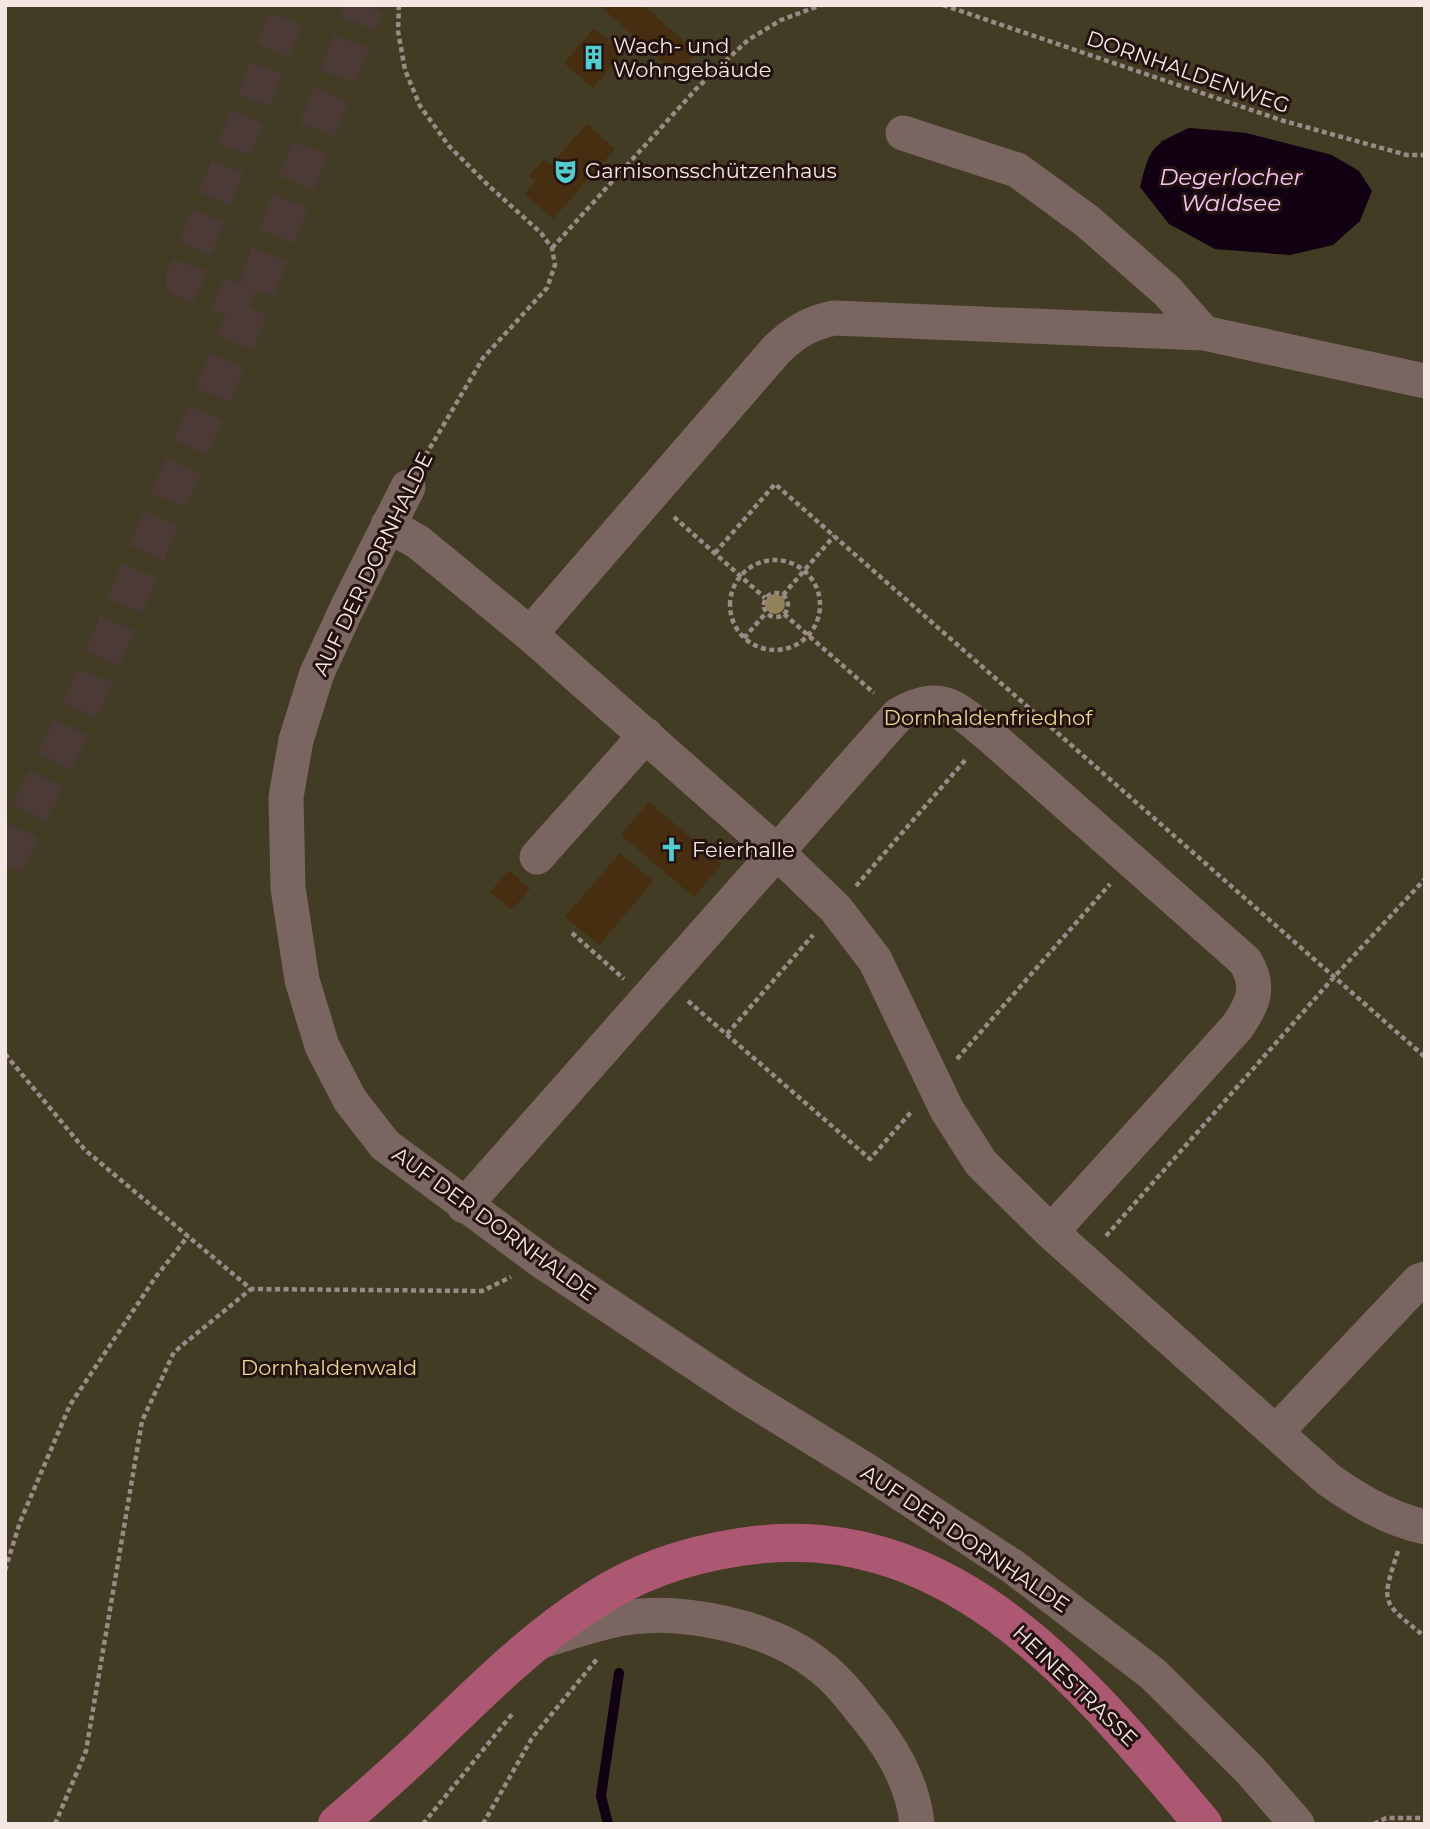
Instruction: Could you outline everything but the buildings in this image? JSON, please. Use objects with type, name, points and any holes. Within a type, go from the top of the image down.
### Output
[{"type":"main road","name":"HEINESTRASSE","points":[[337,1824],[535,1642],[593,1601],[652,1570],[693,1556],[781,1542],[814,1544],[880,1556],[942,1579],[972,1595],[1049,1655],[1133,1742],[1203,1824]]},
{"type":"street","points":[[903,133],[1017,170],[1087,220],[1167,291],[1204,333]]},
{"type":"street","points":[[530,635],[777,349],[796,332],[815,322],[834,318],[1204,333],[1425,381]]},
{"type":"street","name":"AUF DER DORNHALDE","points":[[408,487],[317,673],[296,740],[286,797],[288,888],[302,980],[322,1046],[350,1100],[385,1145],[543,1262],[731,1387],[1013,1566],[1153,1674],[1250,1770],[1297,1824]]},
{"type":"street","points":[[388,525],[418,542],[530,635],[777,852],[836,909],[875,960],[947,1110],[981,1163],[1051,1231],[1329,1480],[1365,1505],[1417,1526]]},
{"type":"street","points":[[464,1206],[898,715],[925,702],[942,702],[955,708],[988,734],[1245,961],[1253,974],[1254,992],[1250,1009],[1237,1027],[1051,1231]]},
{"type":"street","points":[[537,857],[646,735]]},
{"type":"street","points":[[1277,1431],[1419,1281],[1425,1279]]},
{"type":"street","points":[[535,1642],[631,1618],[672,1617],[710,1621],[739,1628],[796,1650],[818,1664],[846,1691],[890,1749],[904,1773],[915,1805],[917,1824]]},
{"type":"path","points":[[399,5],[398,31],[405,70],[420,106],[449,146],[488,186],[541,233],[552,248],[697,88],[748,40],[781,20],[821,5]]},
{"type":"path","name":"DORNHALDENWEG","points":[[943,5],[1284,121],[1407,155],[1425,155]]},
{"type":"path","name":"AUF DER DORNHALDE","points":[[408,487],[483,358],[547,288],[555,265],[552,248]]},
{"type":"path","points":[[715,553],[775,484],[1425,1057]]},
{"type":"path","points":[[649,495],[765,598]]},
{"type":"path","points":[[783,594],[834,536]]},
{"type":"path","points":[[771,560],[783,560],[804,570],[814,581],[819,594],[820,609],[816,623],[808,635],[797,644],[770,650],[756,646],[744,638],[732,619],[730,608],[734,585],[740,575],[749,567],[771,560]]},
{"type":"path","points":[[783,594],[774,593],[765,598],[763,605],[766,613],[772,616],[784,614]]},
{"type":"path","points":[[783,594],[788,604],[784,614]]},
{"type":"path","points":[[744,638],[766,613]]},
{"type":"path","points":[[784,614],[898,715]]},
{"type":"path","points":[[727,1034],[1019,698]]},
{"type":"path","points":[[1084,1261],[1334,977],[1425,879]]},
{"type":"path","points":[[572,933],[646,999]]},
{"type":"path","points":[[5,1055],[85,1150],[251,1289],[482,1291],[543,1262]]},
{"type":"path","points":[[5,1570],[20,1522],[70,1405],[155,1278],[188,1236]]},
{"type":"path","points":[[55,1824],[86,1751],[142,1420],[174,1352],[251,1289]]},
{"type":"path","points":[[1417,1526],[1386,1595],[1394,1611],[1425,1637]]},
{"type":"path","points":[[483,1824],[532,1738],[631,1618]]},
{"type":"path","points":[[423,1824],[519,1706]]},
{"type":"path","points":[[1374,1824],[1386,1818],[1425,1818]]},
{"type":"green space","points":[[5,5],[1425,5],[1425,1824],[5,1824]],"holes":[[[1189,128],[1246,133],[1332,155],[1159,142]]]},
{"type":"water","name":"Degerlocher Waldsee","points":[[1189,128],[1246,133],[1332,155],[1359,171],[1372,191],[1360,221],[1333,245],[1290,255],[1215,249],[1169,224],[1140,187],[1154,149]]},
{"type":"waterway","points":[[608,1824],[601,1796],[619,1673]]},
{"type":"tunnel","points":[[250,306],[183,280],[291,5]]},
{"type":"tunnel","points":[[5,864],[91,686],[250,306],[365,5]]},
{"type":"place","name":"Wach- und Wohngebäude","points":[[593,58]]},
{"type":"place","name":"Garnisonsschützenhaus","points":[[565,171]]},
{"type":"place","name":"Feierhalle","points":[[672,850]]},
{"type":"park label","name":"Dornhaldenfriedhof","points":[[988,718]]},
{"type":"park label","name":"Dornhaldenwald","points":[[329,1368]]}]
